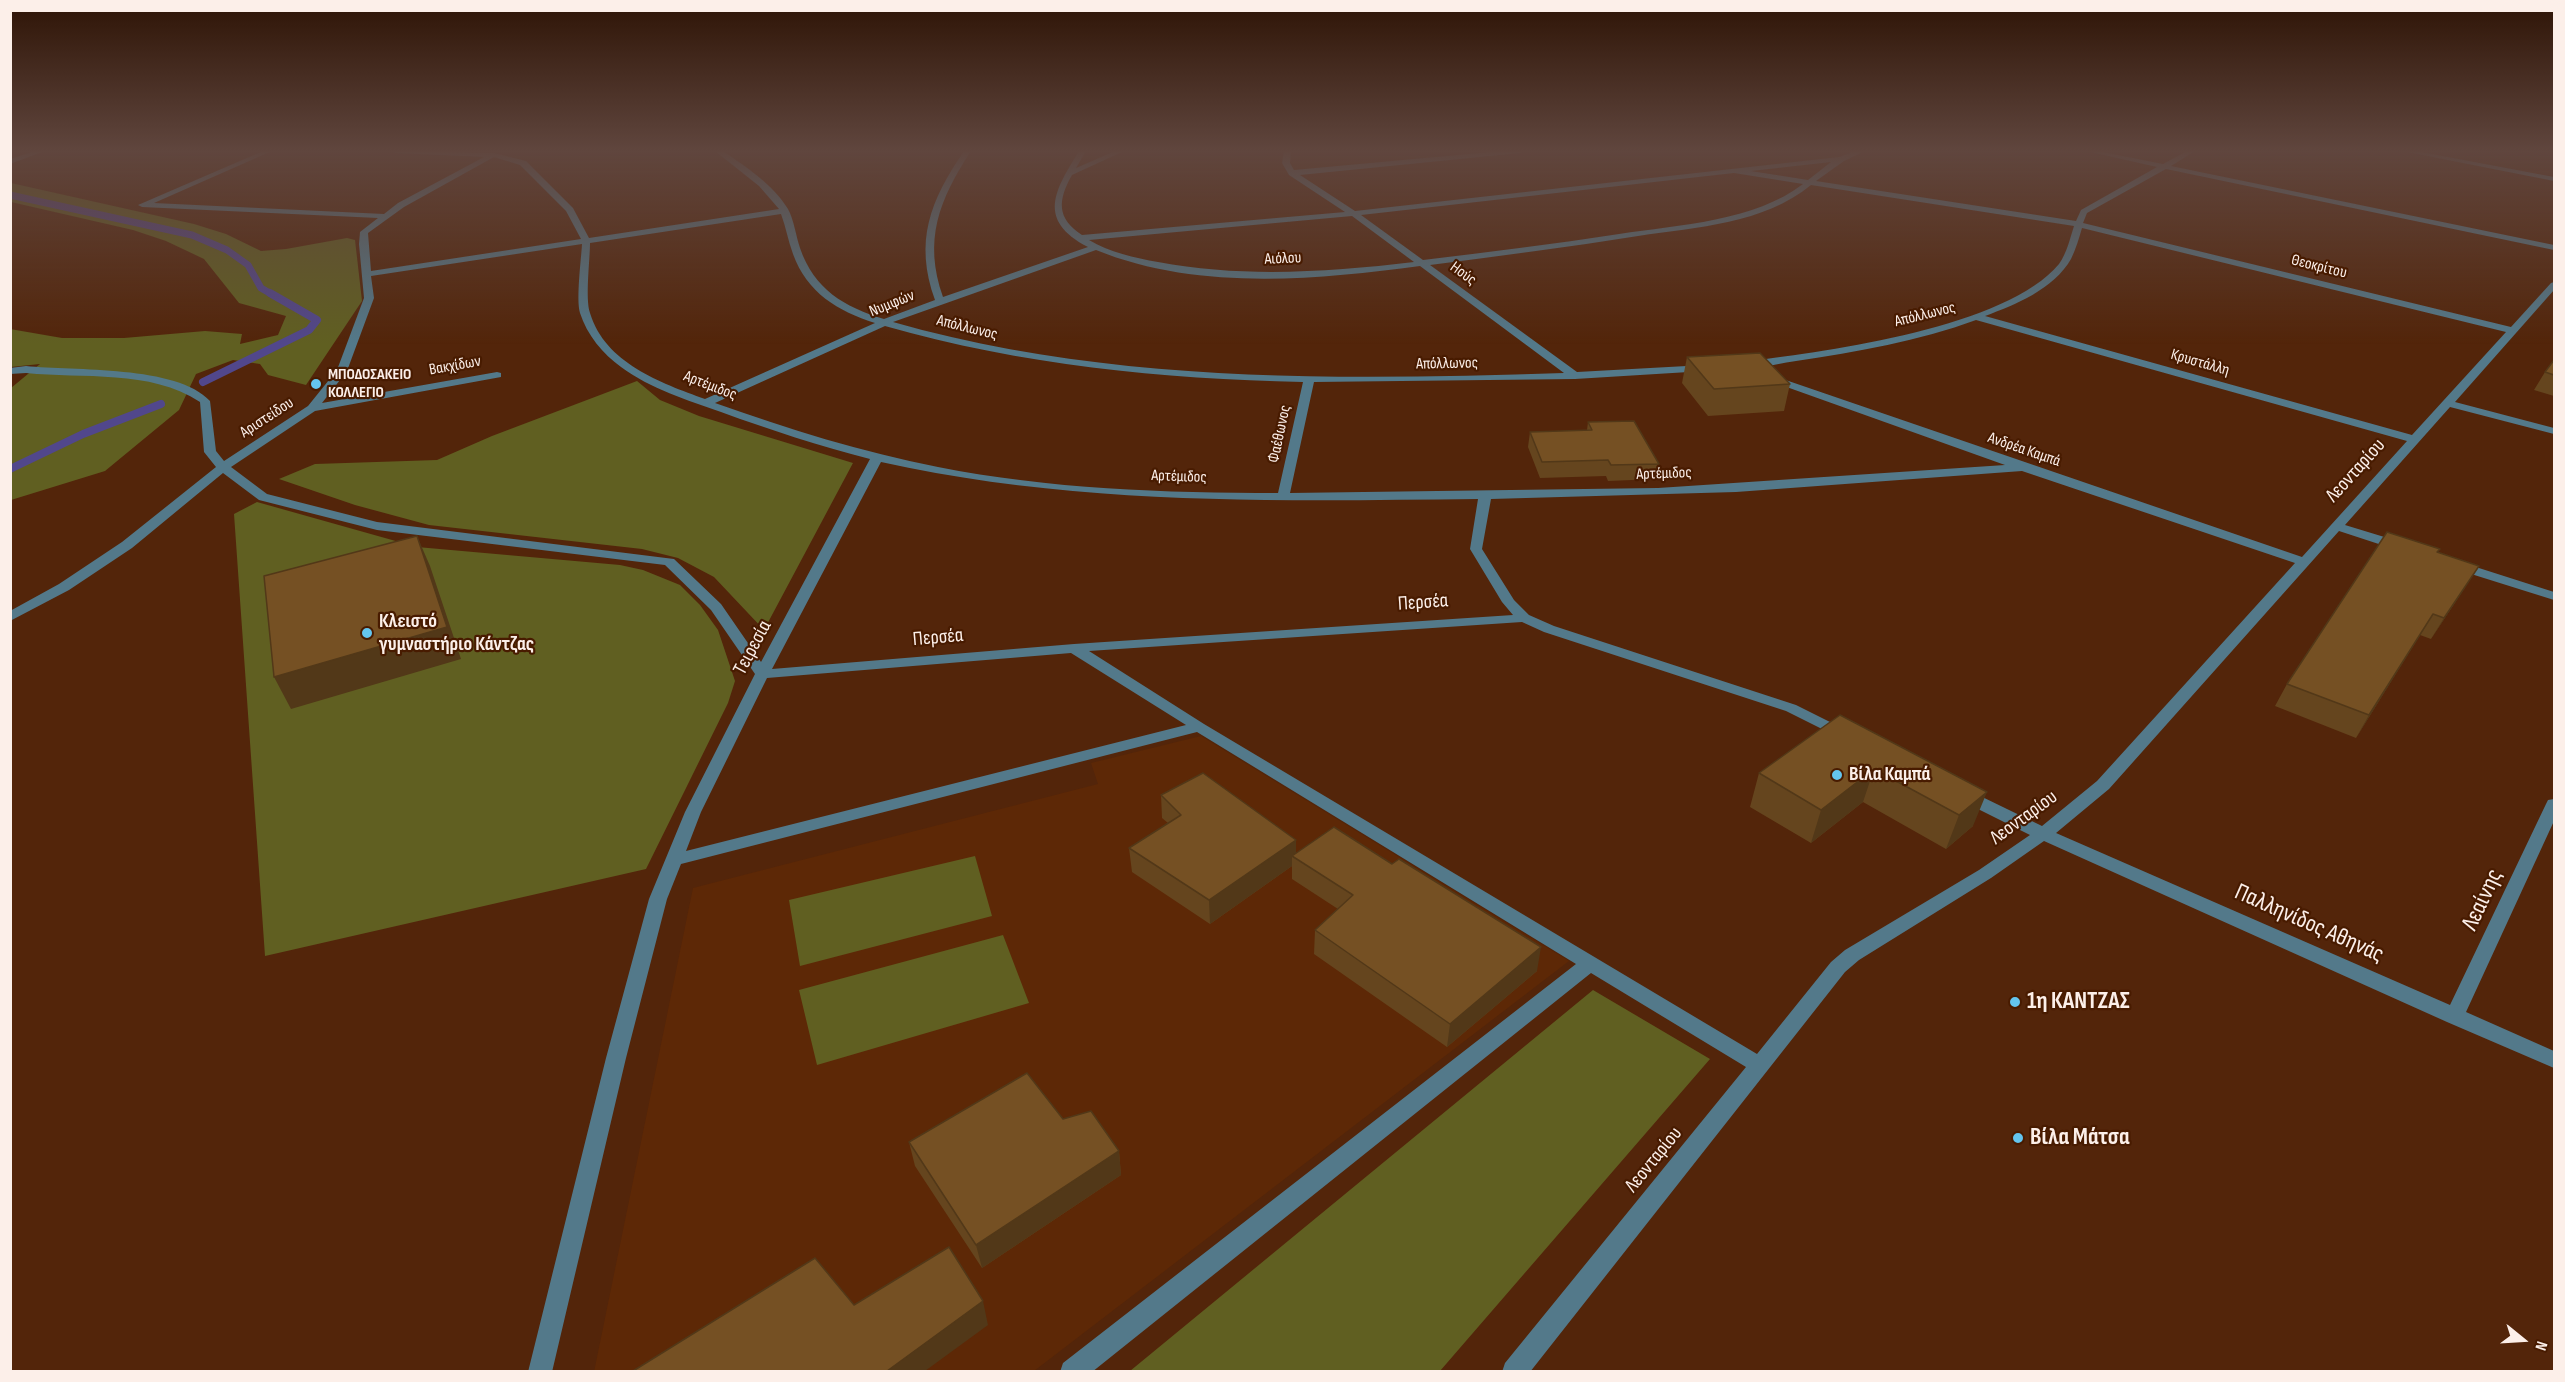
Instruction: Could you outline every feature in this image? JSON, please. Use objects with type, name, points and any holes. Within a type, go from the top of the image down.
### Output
[{"type":"street","points":[[373,215],[384,216]]},
{"type":"street","name":"Αρτέμιδος","points":[[573,215],[586,241],[584,311],[587,322],[601,342],[623,365],[638,375],[706,403],[813,440],[877,458],[936,470],[1050,486],[1151,493],[1283,496],[1485,495],[1695,490],[2023,467]]},
{"type":"street","points":[[367,274],[755,215]]},
{"type":"street","name":"Απόλλωνος","points":[[786,215],[798,259],[806,275],[816,288],[848,309],[885,322],[962,343],[1028,357],[1104,369],[1195,376],[1309,379],[1575,375],[1712,367]]},
{"type":"street","points":[[933,215],[929,246],[931,275],[940,301]]},
{"type":"street","name":"Αιόλου","points":[[1060,215],[1063,223],[1077,238],[1096,247],[1155,265],[1250,275],[1345,271],[1422,262],[1622,237],[1738,215]]},
{"type":"street","points":[[1077,238],[1325,215]]},
{"type":"street","name":"Ηούς","points":[[1357,215],[1575,375]]},
{"type":"street","name":"Θεοκρίτου","points":[[2023,215],[2078,224],[2512,330]]},
{"type":"street","name":"Απόλλωνος","points":[[1735,366],[1852,347],[1977,317],[2003,307],[2054,275],[2072,250],[2082,215]]},
{"type":"street","points":[[2402,215],[2554,247]]},
{"type":"street","name":"Αριστείδου","points":[[10,616],[64,587],[127,544],[223,466],[312,408],[342,371],[369,298],[363,244],[364,232],[384,216]]},
{"type":"street","name":"Νυμφών","points":[[706,403],[885,322],[1096,247]]},
{"type":"street","name":"Λεονταρίου","points":[[1514,1371],[1838,967],[1852,955],[1985,874],[2043,834],[2103,785],[2554,285]]},
{"type":"street","name":"Κρυστάλλη","points":[[1977,317],[2414,439]]},
{"type":"street","name":"Ανδρέα Καμπά","points":[[1735,366],[2304,562]]},
{"type":"street","points":[[10,371],[22,368],[42,372],[128,377],[193,391],[205,401],[210,452],[223,466],[263,497],[377,526],[669,562],[716,607],[762,674]]},
{"type":"street","name":"Βακχίδων","points":[[312,408],[497,375]]},
{"type":"street","name":"Φαέθωνος","points":[[1283,496],[1309,379]]},
{"type":"street","points":[[2446,403],[2554,431]]},
{"type":"street","name":"Tειρεσία","points":[[540,1371],[616,1058],[658,898],[693,812],[762,674],[877,458]]},
{"type":"street","points":[[1485,495],[1476,549],[1509,602],[1524,618]]},
{"type":"street","points":[[2337,526],[2413,551]]},
{"type":"street","points":[[2445,561],[2554,596]]},
{"type":"street","name":"Περσέα","points":[[762,674],[1074,648],[1524,618],[1549,629],[1791,708],[1854,740]]},
{"type":"street","points":[[1074,648],[1199,727],[1759,1065]]},
{"type":"street","points":[[673,860],[1199,727]]},
{"type":"street","points":[[1948,787],[2043,834]]},
{"type":"street","name":"Λεαίνης","points":[[2454,1017],[2554,804]]},
{"type":"street","name":"Παλληνίδος Αθηνάς","points":[[2043,834],[2554,1060]]},
{"type":"street","points":[[1072,1371],[1591,962]]},
{"type":"shaded area","points":[[70,215],[156,215],[226,234],[261,251],[347,238],[355,240],[362,301],[306,385],[268,375],[260,364],[233,360],[196,374],[179,410],[105,471],[11,500],[11,388],[40,364],[11,367],[10,329],[62,338],[124,338],[205,331],[242,334],[240,344],[278,335],[286,316],[239,303],[204,259],[166,241],[133,230]]},
{"type":"shaded area","points":[[637,381],[660,400],[699,416],[853,463],[764,630],[714,577],[678,558],[642,549],[429,525],[355,505],[279,479],[315,464],[437,460],[492,436]]},
{"type":"shaded area","points":[[257,502],[417,547],[620,565],[643,570],[680,585],[700,605],[718,630],[735,681],[728,703],[646,869],[265,956],[234,514]]},
{"type":"shaded area","points":[[1201,736],[1569,961],[1034,1371],[594,1372],[693,888],[1098,784],[1091,763]]},
{"type":"shaded area","points":[[975,856],[992,916],[800,966],[789,900]]},
{"type":"shaded area","points":[[1003,935],[1029,1003],[817,1065],[799,990]]},
{"type":"shaded area","points":[[1593,990],[1710,1059],[1440,1371],[1130,1371]]},
{"type":"building","points":[[1760,353],[1790,384],[1714,389],[1687,357]]},
{"type":"building","points":[[2554,360],[2554,375],[2545,372]]},
{"type":"building","points":[[1634,421],[1659,464],[1611,465],[1608,460],[1542,462],[1530,432],[1592,430],[1588,422]]},
{"type":"building","points":[[2387,532],[2440,549],[2437,552],[2479,566],[2444,618],[2433,614],[2369,715],[2287,684]]},
{"type":"building","name":"Κλειστό γυμναστήριο Κάντζας","points":[[417,536],[447,627],[274,677],[264,576]]},
{"type":"building","points":[[1840,715],[1987,792],[1959,815],[1874,769],[1821,810],[1759,773]]},
{"type":"building","points":[[1203,773],[1296,840],[1209,900],[1129,848],[1181,815],[1161,795]]},
{"type":"building","points":[[1334,827],[1392,864],[1399,859],[1541,947],[1450,1024],[1315,930],[1353,895],[1292,856]]},
{"type":"building","points":[[1027,1073],[1063,1119],[1091,1111],[1119,1151],[976,1245],[909,1142]]},
{"type":"building","points":[[949,1247],[983,1301],[887,1371],[633,1371],[815,1258],[854,1305]]},
{"type":"waterway","points":[[103,215],[192,235],[227,250],[248,265],[261,288],[273,295]]},
{"type":"waterway","points":[[203,382],[309,330],[317,320],[270,293]]},
{"type":"waterway","points":[[10,469],[83,434],[161,404]]},
{"type":"place","name":"ΜΠΟΔΟΣΑΚΕΙΟ ΚΟΛΛΕΓΙΟ","points":[[316,384]]},
{"type":"place","name":"Κλειστό γυμναστήριο Κάντζας","points":[[367,633]]},
{"type":"place","name":"Βίλα Καμπά","points":[[1837,775]]},
{"type":"place","name":"1η ΚΑΝΤΖΑΣ","points":[[2015,1002]]},
{"type":"place","name":"Βίλα Μάτσα","points":[[2018,1138]]}]
